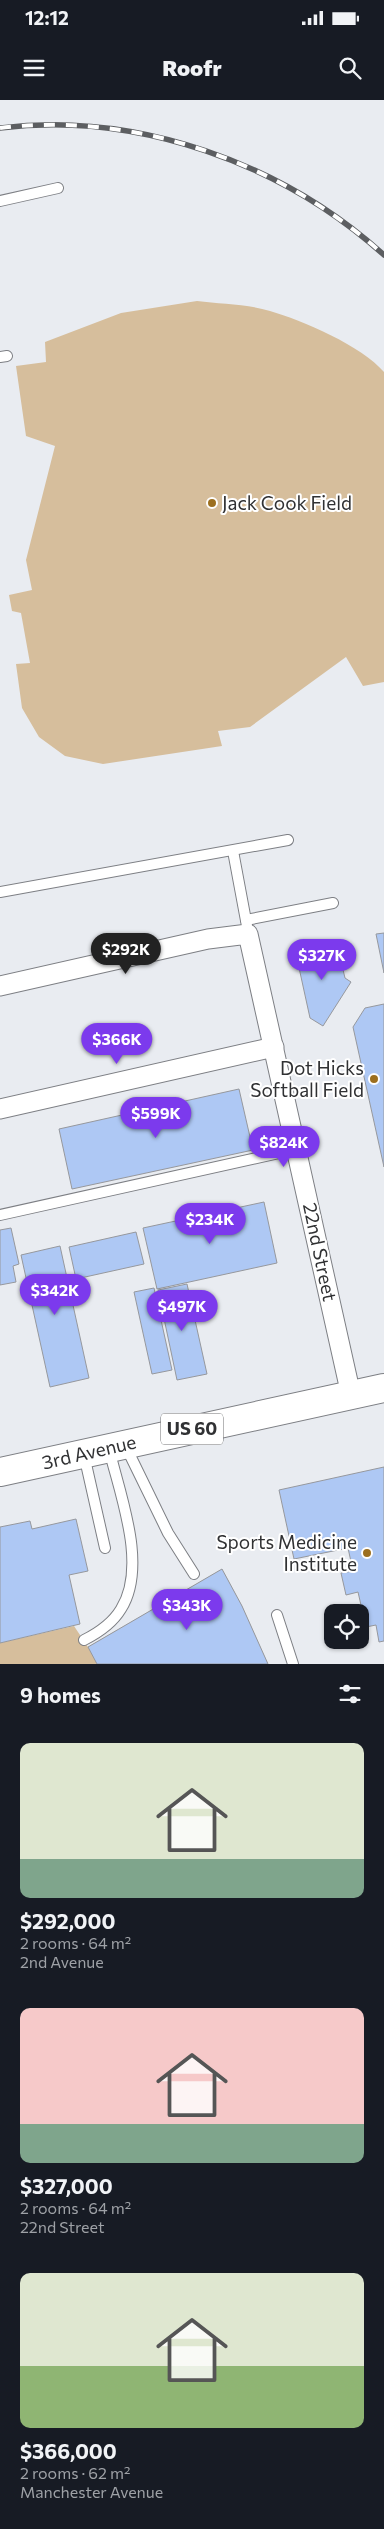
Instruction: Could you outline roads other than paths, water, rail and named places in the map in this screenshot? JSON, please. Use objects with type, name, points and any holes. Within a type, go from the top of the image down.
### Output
[{"type":"main road","name":"3rd Avenue","points":[[0,1472],[384,1388]]},
{"type":"street","points":[[0,986],[208,939],[247,927]]},
{"type":"street","name":"22nd Street","points":[[247,927],[351,1395]]},
{"type":"street","points":[[0,1108],[274,1048]]},
{"type":"lane","points":[[0,201],[58,188]]},
{"type":"lane","points":[[0,892],[288,840]]},
{"type":"lane","points":[[233,851],[247,927],[333,903]]},
{"type":"lane","points":[[0,1215],[297,1149]]},
{"type":"lane","points":[[105,1449],[105,1548]]},
{"type":"lane","points":[[105,1449],[168,1533],[194,1574]]},
{"type":"lane","points":[[84,1640],[103,1630],[122,1609],[131,1580],[132,1548],[105,1449]]},
{"type":"lane","points":[[277,1615],[293,1664]]},
{"type":"railway","points":[[0,128],[52,125],[103,128],[155,136],[205,151],[254,170],[300,194],[344,222],[384,255]]},
{"type":"place","name":"Jack Cook Field","points":[[212,503]]},
{"type":"place","name":"Dot Hicks Softball Field","points":[[374,1079]]},
{"type":"place","name":"Sports Medicine Institute","points":[[367,1553]]}]
